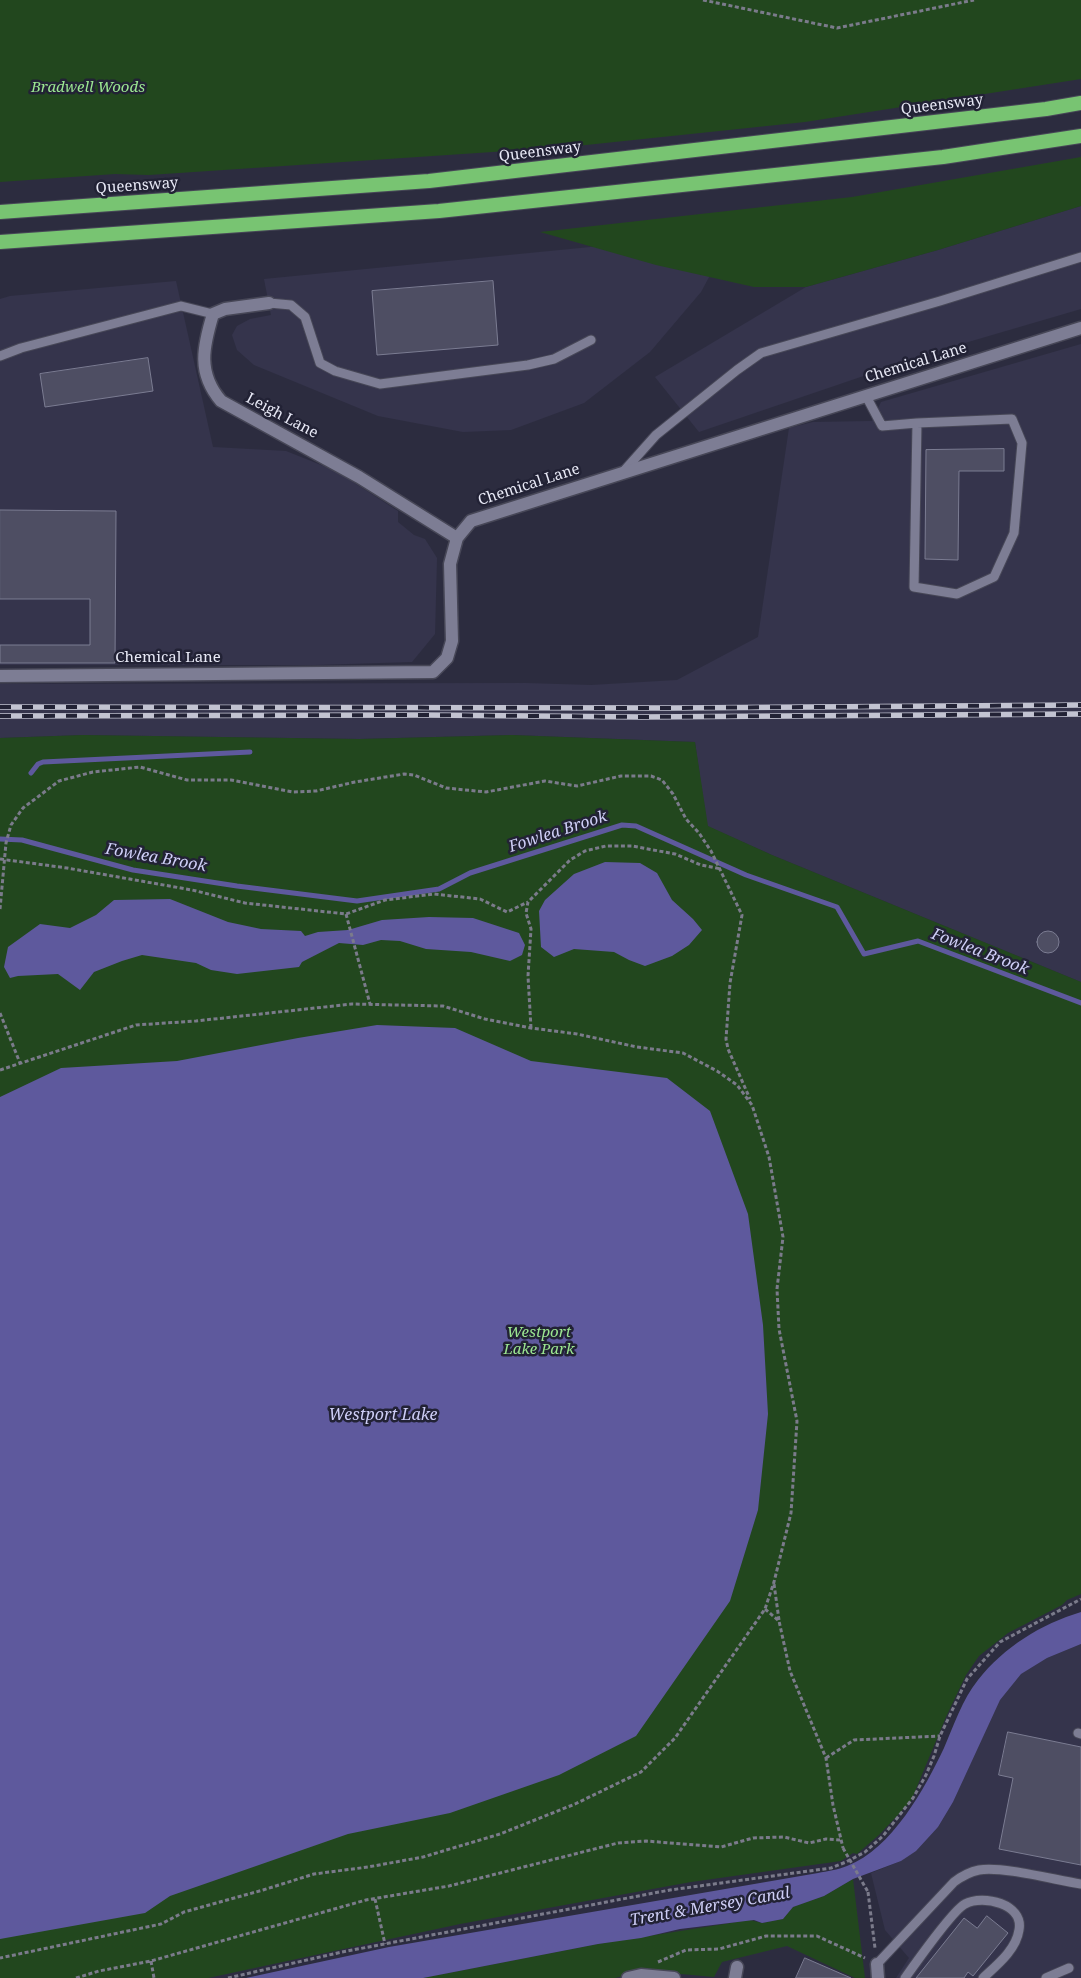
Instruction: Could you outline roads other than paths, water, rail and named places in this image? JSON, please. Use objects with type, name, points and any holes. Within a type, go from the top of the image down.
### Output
[{"type":"highway","name":"Queensway","points":[[0,212],[429,181],[1046,109],[1081,103]]},
{"type":"highway","points":[[0,242],[440,211],[943,157],[1081,136]]},
{"type":"street","points":[[213,314],[225,309],[269,303]]},
{"type":"street","name":"Leigh Lane","points":[[213,314],[204,352],[204,362],[210,389],[221,402],[359,477],[457,538]]},
{"type":"street","name":"Chemical Lane","points":[[0,676],[433,672],[447,658],[452,641],[450,564],[457,538],[471,520],[1081,328]]},
{"type":"street","points":[[877,1964],[878,1978]]},
{"type":"street","points":[[628,1978],[641,1975],[674,1978]]},
{"type":"lane","points":[[623,472],[656,435],[736,370],[761,353],[940,301],[1081,257]]},
{"type":"lane","points":[[269,303],[291,306],[305,317],[320,363],[336,371],[380,384],[528,365],[554,359],[591,340]]},
{"type":"lane","points":[[0,356],[21,348],[182,306],[213,314]]},
{"type":"lane","points":[[866,396],[882,426],[917,424],[1012,419],[1022,443],[1014,533],[994,577],[956,594],[914,587],[917,424]]},
{"type":"lane","points":[[877,1964],[954,1882],[965,1874],[980,1870],[1000,1870],[1081,1884]]},
{"type":"lane","points":[[904,1978],[964,1904],[984,1900],[999,1903],[1012,1909],[1018,1918],[1020,1929],[1014,1944],[983,1978]]},
{"type":"lane","points":[[1046,1978],[1069,1968]]},
{"type":"water","points":[[605,862],[640,863],[657,873],[672,900],[702,930],[689,945],[672,956],[645,966],[614,952],[574,949],[554,957],[541,947],[539,911],[545,900],[574,874]]},
{"type":"water","points":[[170,899],[228,922],[261,929],[301,931],[305,936],[318,932],[348,930],[382,920],[429,917],[473,918],[519,933],[525,945],[522,955],[510,961],[471,952],[426,949],[400,941],[381,940],[363,945],[339,943],[302,962],[299,967],[237,974],[211,970],[196,963],[142,955],[94,972],[80,990],[58,974],[10,978],[4,967],[8,947],[40,924],[70,928],[96,915],[114,900]]},
{"type":"water","name":"Westport Lake","points":[[377,1025],[455,1028],[531,1061],[667,1078],[710,1111],[748,1214],[763,1325],[768,1414],[758,1510],[730,1601],[636,1736],[559,1775],[450,1813],[348,1834],[170,1896],[145,1913],[0,1939],[0,1097],[61,1068],[177,1061]]},
{"type":"water","name":"Trent & Mersey Canal","points":[[1081,1612],[1081,1644],[1047,1658],[1021,1674],[1000,1700],[953,1802],[938,1827],[916,1851],[901,1861],[853,1879],[824,1896],[793,1907],[783,1919],[762,1923],[754,1920],[680,1929],[641,1938],[598,1944],[423,1978],[246,1978],[389,1947],[818,1873],[847,1866],[863,1858],[878,1846],[905,1816],[936,1764],[967,1696],[988,1668],[1024,1638],[1052,1623]]},
{"type":"waterway","points":[[31,773],[38,764],[43,762],[250,752]]},
{"type":"waterway","name":"Fowlea Brook","points":[[0,839],[22,840],[133,870],[237,886],[357,901],[439,889],[470,873],[622,825],[636,826],[746,875],[837,907],[864,954],[918,941],[1081,1003]]},
{"type":"railway","points":[[0,707],[674,708],[1081,705]]},
{"type":"railway","points":[[0,716],[423,715],[641,717],[1081,714]]},
{"type":"park label","name":"Bradwell Woods","points":[[88,88]]},
{"type":"park label","name":"Westport Lake Park","points":[[539,1342]]}]
